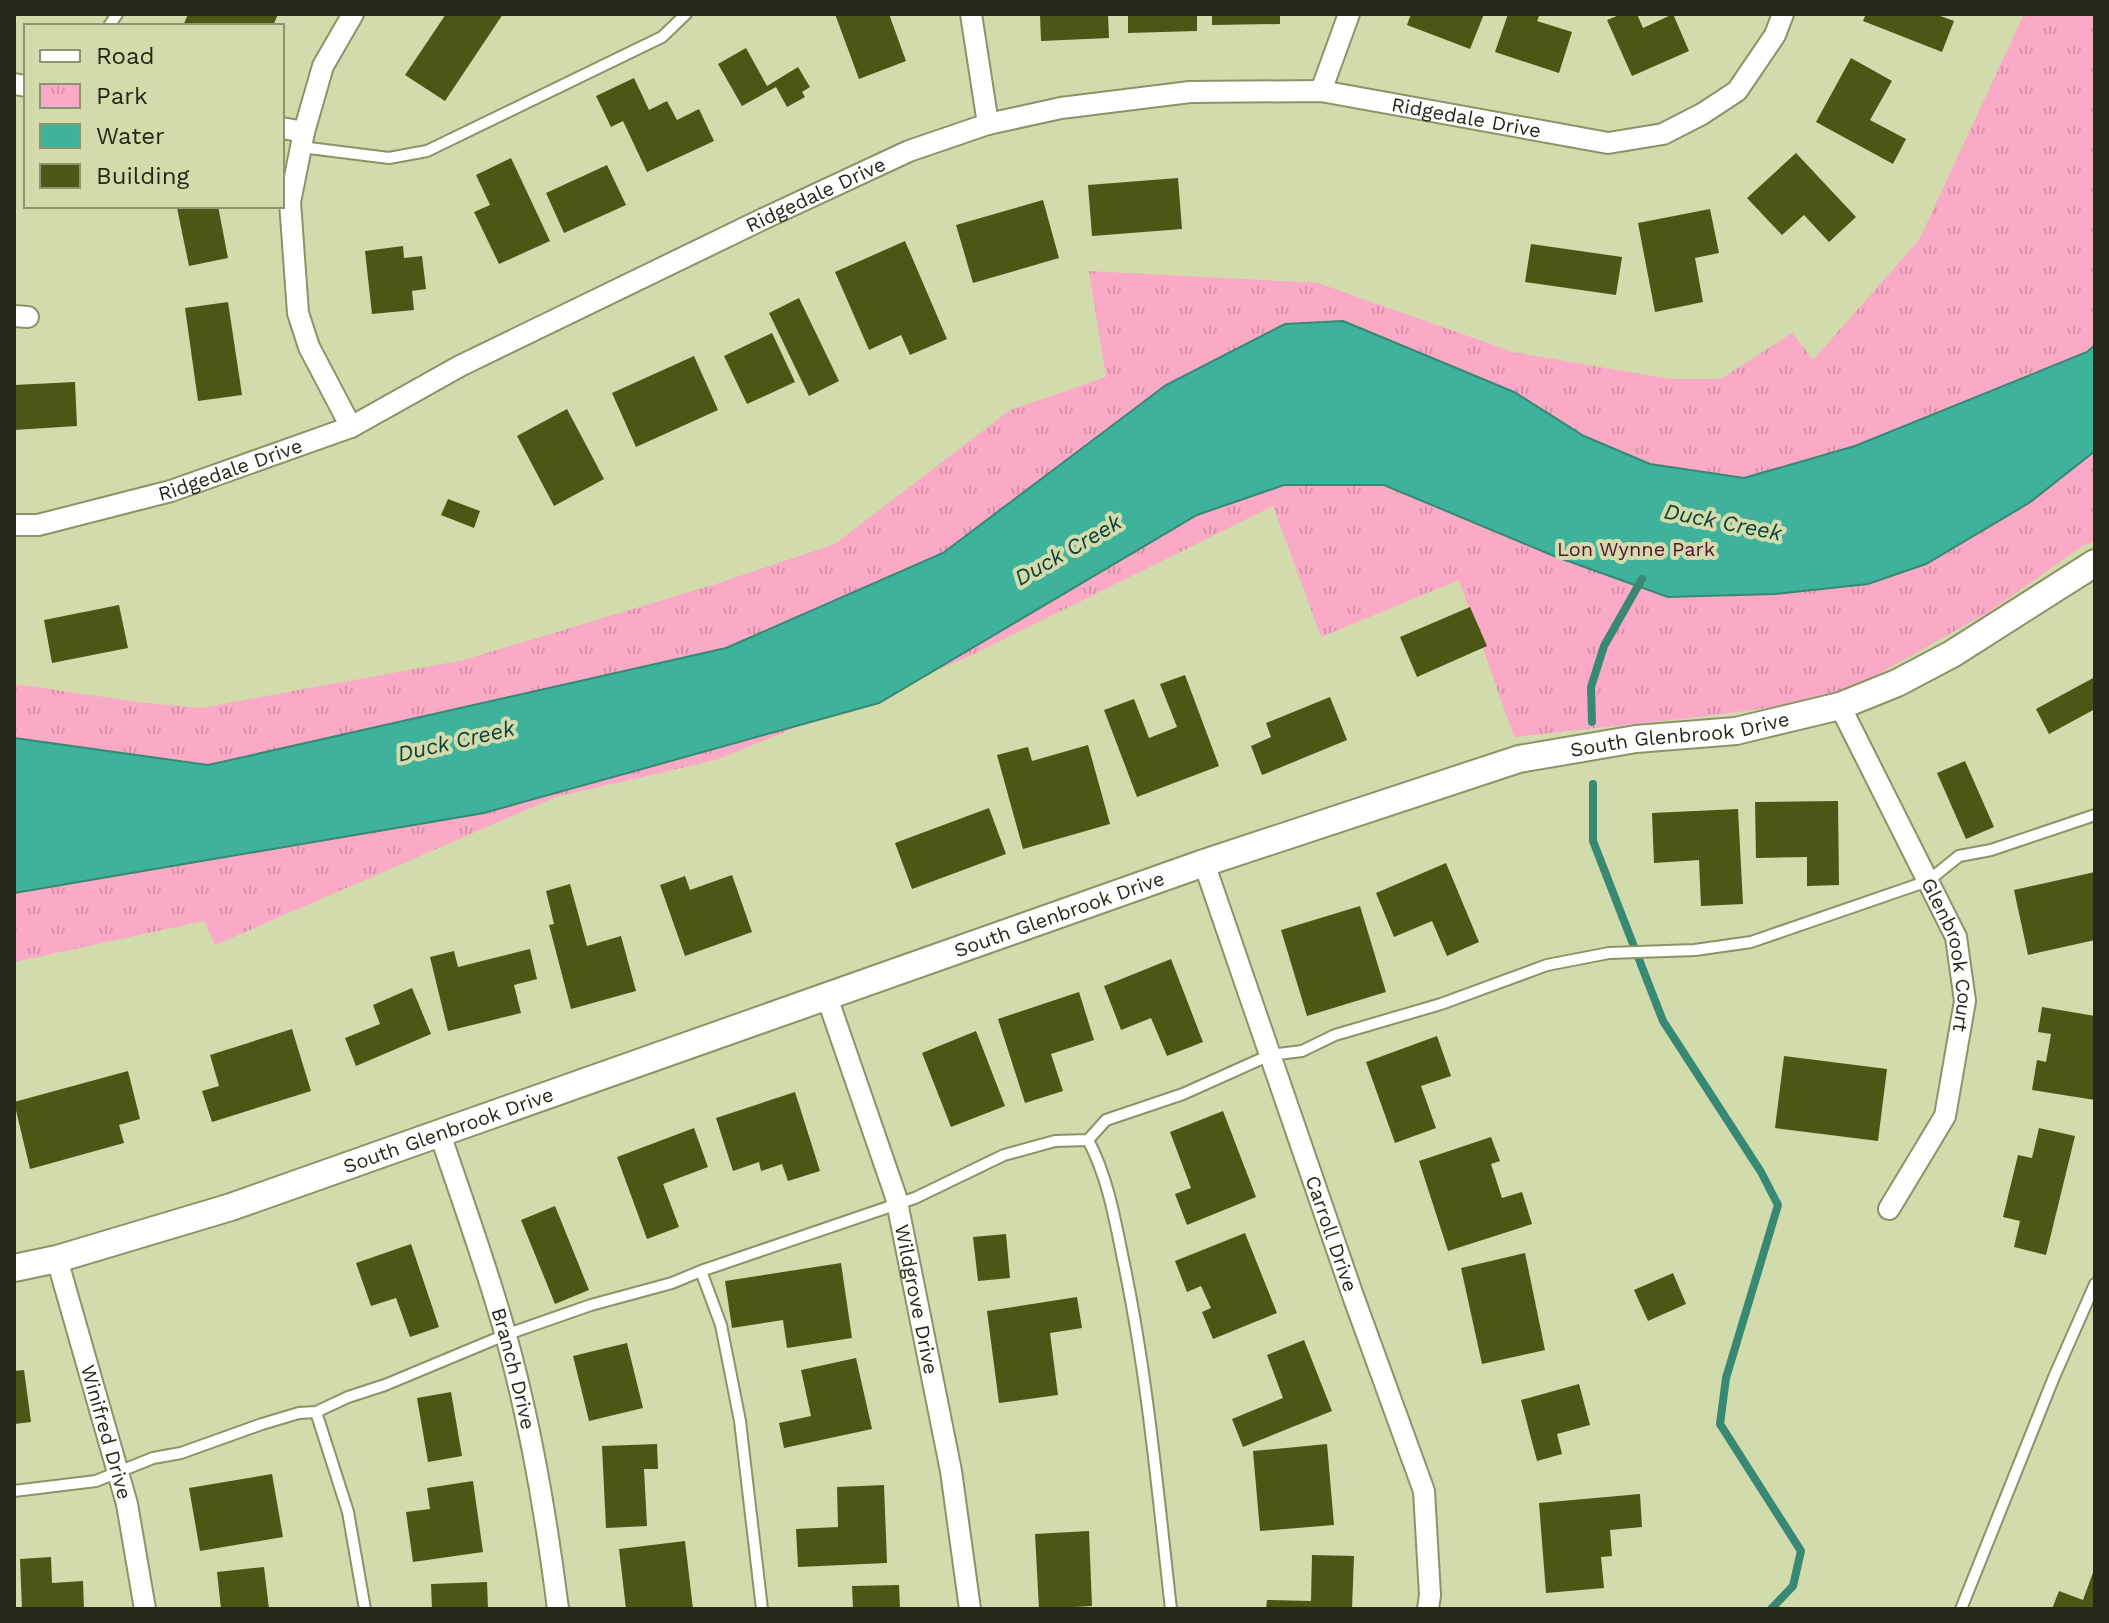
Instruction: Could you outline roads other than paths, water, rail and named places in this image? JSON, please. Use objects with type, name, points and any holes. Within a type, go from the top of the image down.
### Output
[{"type":"street","points":[[351,427],[309,347],[298,313],[290,202],[302,140],[323,66],[353,14]]},
{"type":"street","points":[[971,14],[988,124]]},
{"type":"street","points":[[1321,91],[1349,14]]},
{"type":"street","name":"Ridgedale Drive","points":[[14,525],[38,525],[171,491],[351,427],[460,366],[763,219],[909,151],[988,124],[1061,108],[1190,92],[1321,91],[1608,143],[1663,134],[1737,91],[1775,35],[1783,14]]},
{"type":"street","points":[[284,129],[302,140]]},
{"type":"street","name":"South Glenbrook Drive","points":[[14,1268],[57,1259],[231,1207],[1204,863],[1519,759],[1636,739],[1736,731],[1840,706],[1897,683],[1952,654],[2095,563]]},
{"type":"street","name":"Glenbrook Court","points":[[1840,706],[1956,937],[1965,1001],[1945,1116],[1889,1209]]},
{"type":"street","name":"Carroll Drive","points":[[1204,863],[1424,1491],[1430,1595],[1428,1609]]},
{"type":"street","name":"Wildgrove Drive","points":[[827,997],[897,1203],[951,1471],[970,1609]]},
{"type":"street","name":"Branch Drive","points":[[440,1134],[505,1335],[545,1516],[558,1609]]},
{"type":"street","name":"Winifred Drive","points":[[57,1259],[127,1504],[145,1609]]},
{"type":"lane","points":[[302,140],[389,158],[427,151],[662,37],[686,14]]},
{"type":"lane","points":[[14,1491],[96,1481],[262,1424],[299,1413],[316,1412],[505,1335],[915,1198],[1004,1155],[1055,1141],[1088,1140],[1106,1120],[1183,1094],[1270,1055],[1302,1051],[1335,1035],[1441,1004],[1547,965],[1618,953],[1695,950],[1751,942],[1928,881],[1959,856],[1991,850],[2095,815]]},
{"type":"lane","points":[[1088,1140],[1097,1155],[1115,1219],[1136,1323],[1171,1609]]},
{"type":"lane","points":[[701,1271],[721,1325],[740,1421],[762,1609]]},
{"type":"lane","points":[[1961,1609],[2054,1377],[2095,1284]]},
{"type":"lane","points":[[316,1412],[348,1512],[365,1609]]},
{"type":"water","name":"Duck Creek","points":[[1343,321],[1514,392],[1584,436],[1650,464],[1744,478],[1855,446],[2087,352],[2095,345],[2095,451],[2029,503],[1926,564],[1868,584],[1775,594],[1668,597],[1554,556],[1384,485],[1284,485],[1197,515],[879,703],[484,813],[14,893],[14,738],[208,765],[726,648],[943,553],[1166,385],[1285,324]]},
{"type":"waterway","points":[[1592,722],[1591,687],[1604,646],[1642,579]]},
{"type":"waterway","points":[[1593,784],[1593,841],[1663,1021],[1761,1172],[1778,1205],[1726,1378],[1720,1424],[1801,1551],[1793,1586],[1771,1609]]},
{"type":"park label","name":"Lon Wynne Park","points":[[1636,549]]}]
